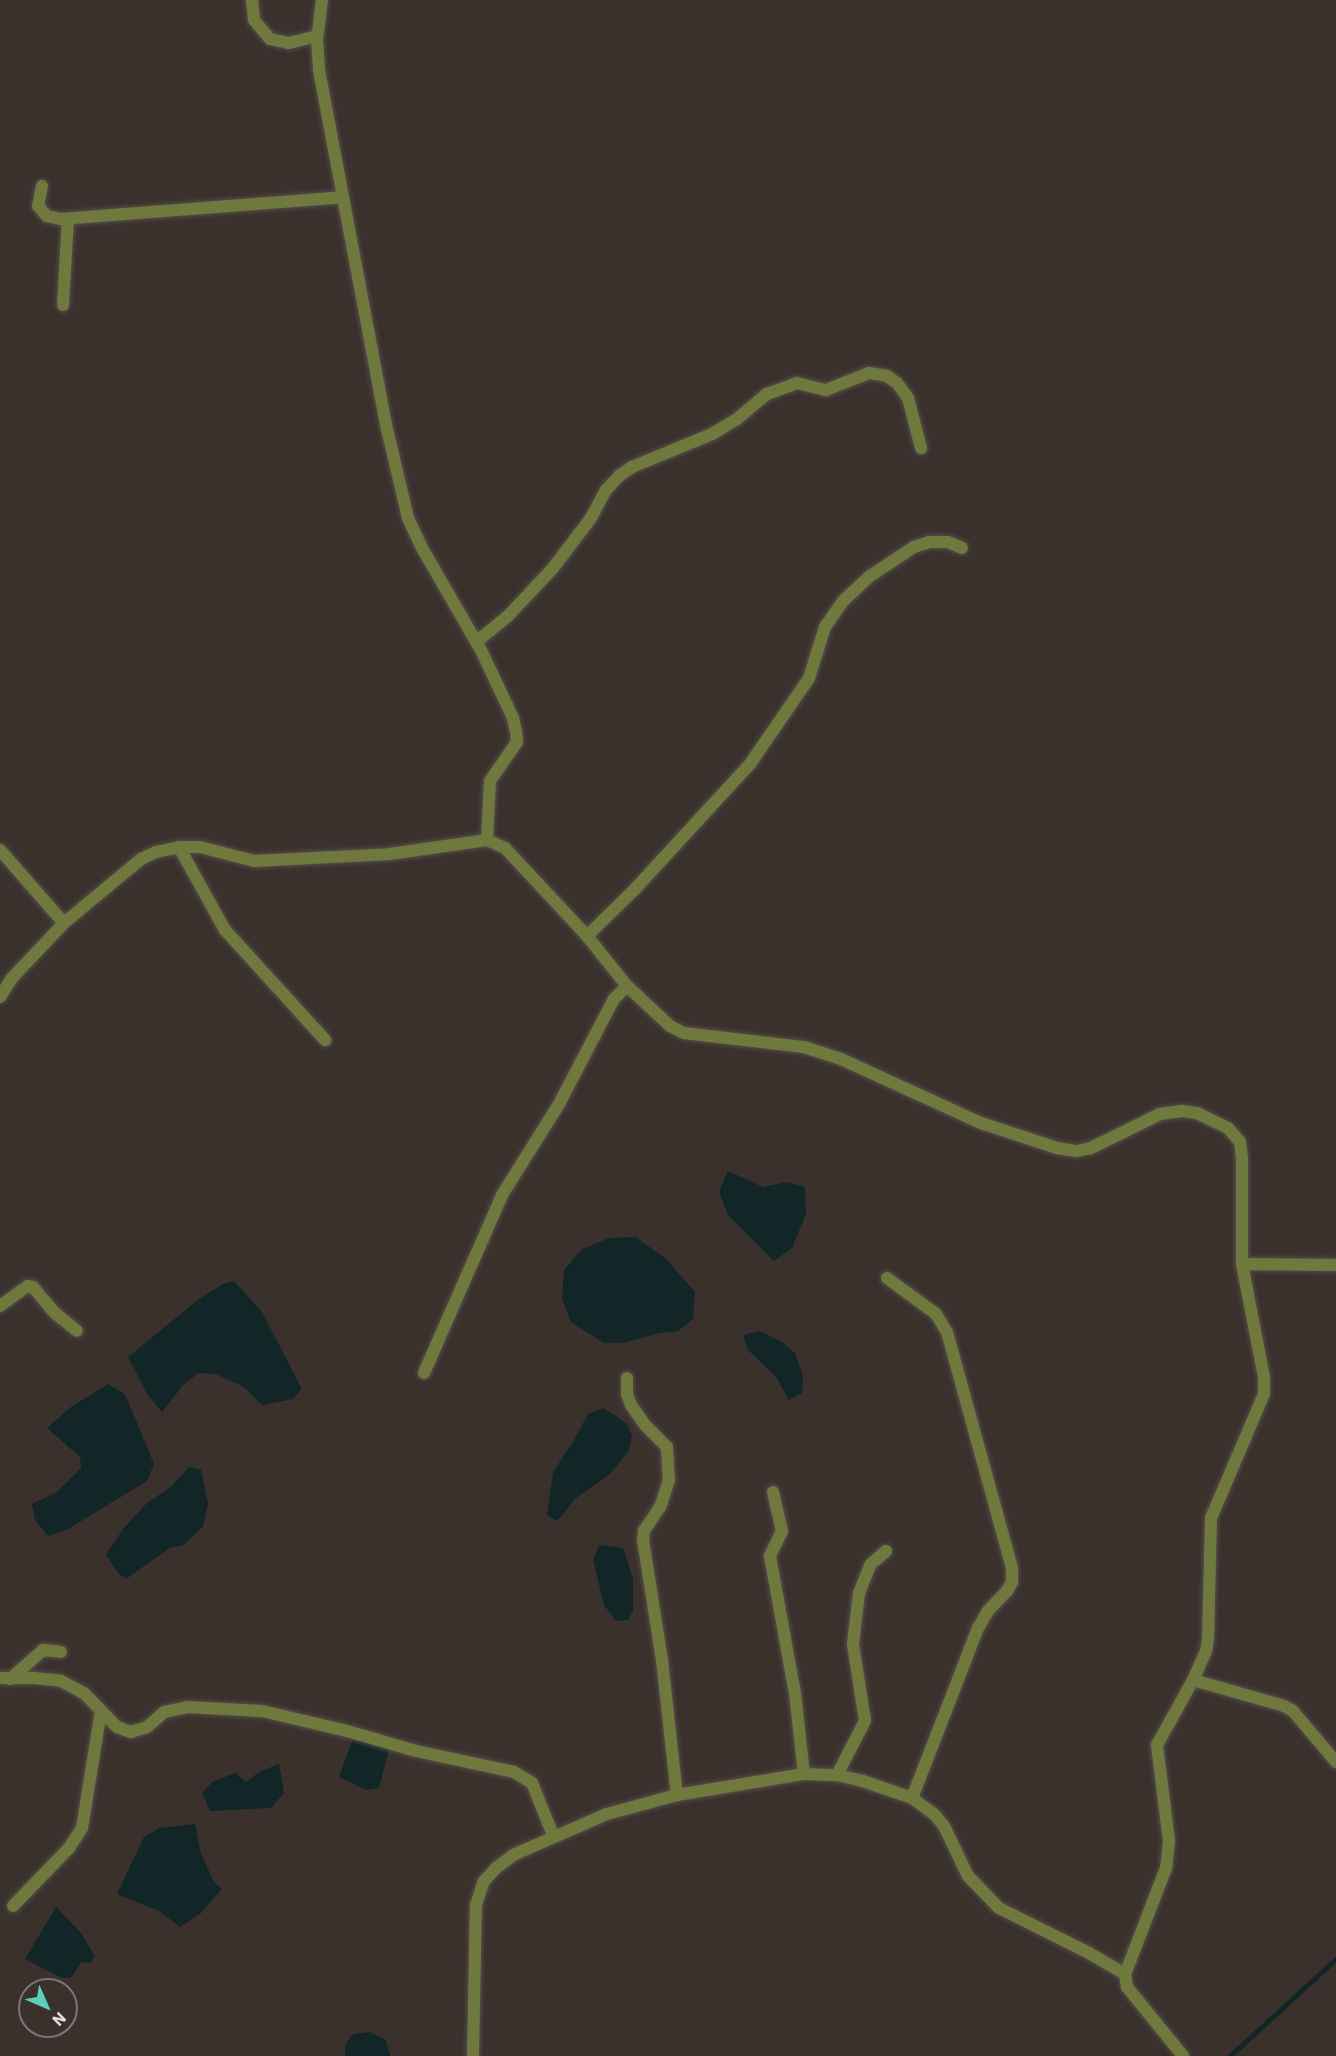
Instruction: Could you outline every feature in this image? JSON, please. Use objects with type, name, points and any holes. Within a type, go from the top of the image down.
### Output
[{"type":"street","points":[[252,0],[254,20],[270,39],[289,43],[317,36]]},
{"type":"street","points":[[322,0],[317,36],[319,70],[387,429],[408,518],[476,642],[513,718],[517,742],[490,781],[487,840]]},
{"type":"street","points":[[42,186],[38,202],[40,210],[52,218],[68,219],[343,197]]},
{"type":"street","points":[[63,305],[68,219]]},
{"type":"street","points":[[476,642],[508,616],[553,568],[586,525],[606,490],[619,476],[632,467],[712,434],[732,423],[767,394],[797,383],[826,390],[869,373],[887,376],[897,383],[908,398],[921,448]]},
{"type":"street","points":[[586,936],[635,889],[750,764],[809,678],[822,633],[843,601],[870,576],[914,547],[939,542],[962,548]]},
{"type":"street","points":[[0,997],[12,978],[64,923],[141,859],[179,847],[200,847],[254,861],[390,854],[487,840],[505,848],[586,936],[627,986],[670,1026],[684,1033],[804,1047],[841,1059],[981,1123],[1057,1148],[1077,1150],[1091,1148],[1160,1114],[1182,1111],[1214,1119],[1228,1128],[1240,1142],[1242,1264],[1264,1377],[1264,1394],[1211,1518],[1208,1639],[1193,1680],[1157,1745],[1169,1841],[1166,1868],[1125,1974],[1127,1987],[1183,2056]]},
{"type":"street","points":[[179,847],[225,930],[325,1040]]},
{"type":"street","points":[[0,850],[64,923]]},
{"type":"street","points":[[424,1373],[502,1195],[559,1104],[614,999],[627,986]]},
{"type":"street","points":[[1242,1264],[1336,1265]]},
{"type":"street","points":[[887,1278],[936,1314],[947,1332],[1012,1568],[1012,1582],[1007,1591],[988,1611],[978,1628],[912,1798]]},
{"type":"street","points":[[0,1306],[28,1286],[33,1287],[55,1313],[77,1331]]},
{"type":"street","points":[[627,1378],[627,1394],[631,1405],[645,1425],[667,1447],[669,1480],[660,1507],[644,1531],[643,1540],[662,1660],[677,1794]]},
{"type":"street","points":[[773,1492],[782,1531],[770,1556],[795,1693],[804,1774]]},
{"type":"street","points":[[837,1776],[865,1721],[854,1644],[859,1593],[871,1564],[886,1551]]},
{"type":"street","points":[[5,1679],[43,1650],[61,1652]]},
{"type":"street","points":[[5,1679],[34,1678],[61,1681],[84,1693],[117,1727],[131,1732],[147,1727],[164,1712],[187,1707],[262,1711],[347,1731],[416,1751],[514,1772],[532,1784],[553,1835]]},
{"type":"street","points":[[1193,1680],[1284,1706],[1293,1711],[1336,1762]]},
{"type":"street","points":[[13,1906],[69,1848],[82,1828],[100,1711]]},
{"type":"street","points":[[473,2056],[476,1905],[484,1881],[513,1855],[553,1835],[607,1814],[677,1794],[804,1774],[837,1776],[885,1787],[912,1798],[934,1814],[944,1826],[968,1876],[999,1908],[1089,1953],[1125,1974]]},
{"type":"water","points":[[728,1171],[763,1187],[787,1182],[805,1187],[806,1214],[792,1248],[774,1261],[728,1215],[719,1192]]},
{"type":"water","points":[[635,1237],[665,1258],[695,1292],[693,1319],[678,1331],[660,1333],[623,1343],[604,1343],[571,1322],[562,1299],[564,1270],[582,1249],[609,1238]]},
{"type":"water","points":[[234,1281],[262,1312],[302,1389],[293,1399],[262,1405],[244,1387],[216,1374],[199,1373],[184,1384],[162,1412],[148,1395],[128,1357],[199,1299],[225,1283]]},
{"type":"water","points":[[760,1331],[782,1342],[795,1353],[803,1376],[802,1393],[789,1400],[776,1377],[748,1350],[743,1335]]},
{"type":"water","points":[[108,1384],[125,1394],[154,1464],[147,1481],[68,1529],[48,1536],[35,1520],[32,1504],[57,1492],[81,1468],[80,1457],[47,1428],[71,1407]]},
{"type":"water","points":[[604,1408],[627,1424],[632,1436],[628,1452],[610,1474],[576,1498],[557,1521],[547,1515],[553,1472],[588,1414]]},
{"type":"water","points":[[189,1467],[201,1470],[208,1504],[203,1527],[182,1546],[171,1547],[126,1579],[118,1573],[106,1555],[123,1529],[146,1504],[172,1486]]},
{"type":"water","points":[[600,1545],[623,1548],[633,1578],[633,1611],[628,1620],[616,1621],[604,1605],[593,1559]]},
{"type":"water","points":[[357,1737],[389,1749],[379,1788],[366,1790],[339,1777],[352,1741]]},
{"type":"water","points":[[279,1764],[284,1793],[271,1808],[210,1811],[202,1793],[212,1782],[235,1773],[246,1782],[259,1772]]},
{"type":"water","points":[[195,1824],[201,1854],[214,1882],[222,1889],[200,1914],[180,1927],[159,1911],[117,1894],[144,1837],[160,1828]]},
{"type":"water","points":[[56,1907],[82,1934],[95,1957],[90,1963],[81,1962],[71,1978],[62,1978],[25,1959]]},
{"type":"water","points":[[369,2032],[386,2040],[390,2056],[345,2056],[345,2045],[353,2034]]},
{"type":"waterway","points":[[1230,2056],[1336,1959]]}]
